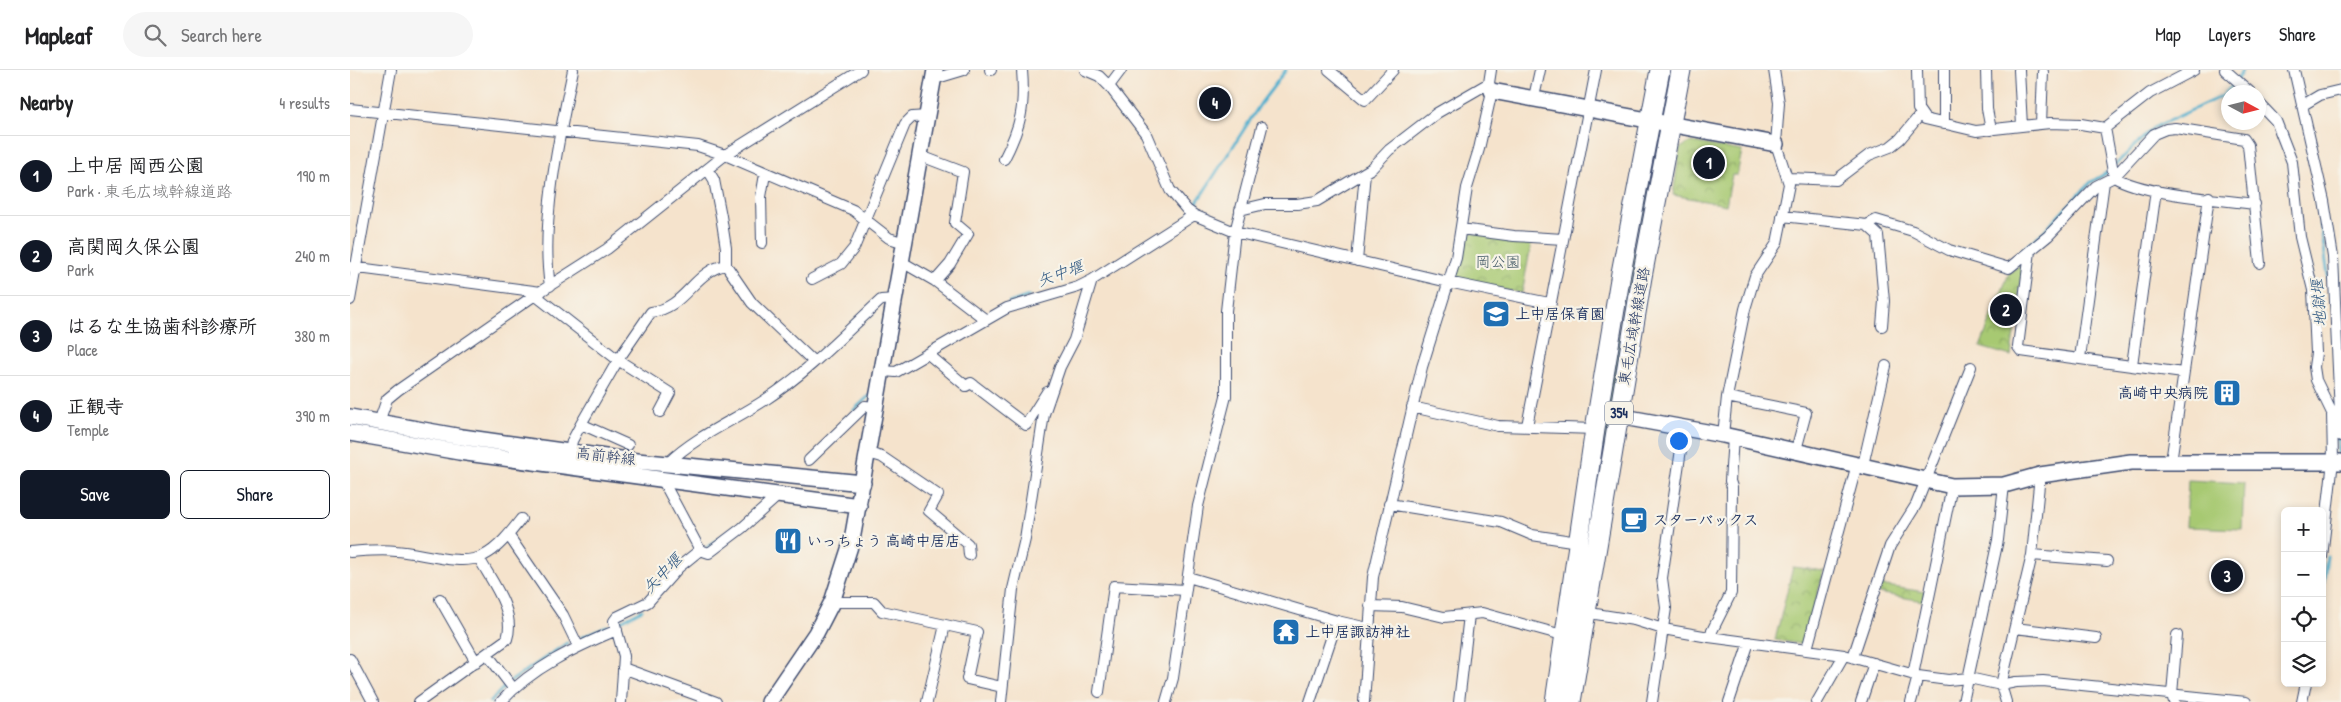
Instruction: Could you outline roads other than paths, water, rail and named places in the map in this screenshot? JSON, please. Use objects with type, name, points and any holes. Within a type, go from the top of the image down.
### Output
[{"type":"highway","name":"東毛広域幹線道路","points":[[1571,702],[1577,612],[1578,542],[1621,273],[1660,70]]},
{"type":"highway","name":"東毛広域幹線道路","points":[[1555,702],[1566,636],[1577,612],[1618,416],[1681,70]]},
{"type":"street","points":[[350,300],[353,267],[391,70]]},
{"type":"street","points":[[542,291],[548,272],[550,210],[560,132],[573,70]]},
{"type":"street","points":[[379,422],[387,399],[542,291],[607,249],[725,155],[861,70]]},
{"type":"street","points":[[769,702],[816,632],[832,602],[843,572],[859,506],[884,370],[934,74],[964,70]]},
{"type":"street","points":[[1004,159],[1020,125],[1023,99],[1022,70]]},
{"type":"street","points":[[1085,70],[1099,76],[1109,86],[1146,134],[1170,190],[1187,210],[1194,214],[1235,232],[1448,282],[1549,303]]},
{"type":"street","points":[[1109,86],[1121,70]]},
{"type":"street","points":[[1329,70],[1365,100],[1393,70]]},
{"type":"street","points":[[1364,702],[1372,577],[1412,407],[1456,258],[1467,188],[1479,149],[1491,87],[1491,70]]},
{"type":"street","points":[[1534,97],[1540,70]]},
{"type":"street","points":[[1527,426],[1549,303],[1596,70]]},
{"type":"street","points":[[1709,637],[1731,593],[1732,487],[1730,481],[1728,437],[1728,397],[1747,301],[1755,276],[1777,243],[1789,178],[1776,144],[1779,103],[1774,70]]},
{"type":"street","points":[[1917,70],[1918,109],[1920,115],[1944,124],[1976,131],[2041,124],[2081,124],[2105,128],[2150,93],[2194,70]]},
{"type":"street","points":[[1944,70],[1944,124]]},
{"type":"street","points":[[1986,70],[1987,109],[1991,130]]},
{"type":"street","points":[[2019,70],[2022,126]]},
{"type":"street","points":[[2225,70],[2242,85]]},
{"type":"street","points":[[2294,70],[2324,201],[2333,257],[2339,325],[2341,436]]},
{"type":"street","points":[[2041,124],[2043,72]]},
{"type":"street","points":[[1240,210],[1265,204],[1297,204],[1317,201],[1365,173],[1389,150],[1437,113],[1491,87],[1588,108],[1776,144]]},
{"type":"street","points":[[2303,105],[2320,95],[2341,90]]},
{"type":"street","points":[[350,109],[698,146],[725,155],[765,174],[853,210],[889,238],[905,243]]},
{"type":"street","points":[[2266,110],[2276,121],[2292,162],[2300,238],[2313,290],[2316,353],[2314,367],[2316,380],[2332,413],[2337,461],[2323,552]]},
{"type":"street","points":[[1789,178],[1836,180],[1869,155],[1890,147],[1900,139],[1920,115]]},
{"type":"street","points":[[812,278],[841,264],[854,248],[905,124],[912,117],[928,116]]},
{"type":"street","points":[[1166,702],[1173,678],[1198,506],[1226,396],[1226,311],[1235,232],[1262,126]]},
{"type":"street","points":[[2080,358],[2109,179],[2105,128]]},
{"type":"street","points":[[1782,216],[1867,225],[1876,220],[1913,231],[1949,250],[2009,268],[2048,236],[2096,186],[2109,179],[2154,134],[2166,128],[2244,139],[2248,145],[2260,263]]},
{"type":"street","points":[[921,156],[963,172],[955,223],[968,234],[950,264],[935,281]]},
{"type":"street","points":[[708,170],[714,180],[721,216],[726,248],[726,265],[752,303],[814,362]]},
{"type":"street","points":[[1357,261],[1365,173]]},
{"type":"street","points":[[762,243],[761,197],[765,174]]},
{"type":"street","points":[[2109,179],[2156,190],[2255,204]]},
{"type":"street","points":[[2132,365],[2156,190]]},
{"type":"street","points":[[2171,462],[2209,197]]},
{"type":"street","points":[[884,370],[896,372],[1014,304],[1072,289],[1092,280],[1194,214]]},
{"type":"street","points":[[1867,225],[1878,235],[1884,301],[1882,326]]},
{"type":"street","points":[[1461,229],[1514,236],[1563,239]]},
{"type":"street","points":[[2030,251],[2018,347],[2021,350],[2183,373]]},
{"type":"street","points":[[902,262],[935,281],[986,320]]},
{"type":"street","points":[[570,452],[572,441],[618,360],[651,312],[671,308],[702,277],[718,267],[726,265]]},
{"type":"street","points":[[353,267],[542,291],[618,360],[670,393],[660,412]]},
{"type":"street","points":[[1001,702],[1013,589],[1025,539],[1044,414],[1056,378],[1074,340],[1092,280]]},
{"type":"street","points":[[668,463],[683,449],[764,400],[814,362],[881,300],[896,299]]},
{"type":"street","points":[[928,354],[966,386],[971,382],[1026,424],[1056,378]]},
{"type":"street","points":[[1807,649],[1886,366]]},
{"type":"street","points":[[1817,702],[1849,656],[1890,546],[1916,504],[1971,367]]},
{"type":"street","points":[[1728,397],[1806,413],[1796,450]]},
{"type":"street","points":[[809,460],[865,406],[876,407]]},
{"type":"street","points":[[1412,407],[1498,426],[1595,429]]},
{"type":"street","points":[[1618,416],[1796,450],[1925,478],[1952,486],[2004,485],[2040,475],[2131,462],[2337,461]]},
{"type":"street","name":"高前幹線","points":[[350,417],[570,452],[863,483]]},
{"type":"street","points":[[581,424],[628,445]]},
{"type":"street","points":[[1652,702],[1666,608],[1662,578],[1684,429]]},
{"type":"street","name":"高前幹線","points":[[350,432],[459,452],[859,506]]},
{"type":"street","points":[[868,453],[882,457],[938,495],[928,512],[968,544],[969,556]]},
{"type":"street","points":[[2006,702],[2001,685],[2032,555],[2040,475]]},
{"type":"street","points":[[662,479],[700,550],[709,553],[779,495]]},
{"type":"street","points":[[1963,702],[1998,540],[2004,485]]},
{"type":"street","points":[[1911,702],[1952,486]]},
{"type":"street","points":[[1389,504],[1501,522],[1532,535],[1578,542]]},
{"type":"street","points":[[350,552],[394,550],[459,560],[479,558],[509,536],[521,520]]},
{"type":"street","points":[[509,536],[563,615],[578,646]]},
{"type":"street","points":[[621,702],[624,668],[623,648],[614,621],[617,617],[648,602],[679,567],[700,550]]},
{"type":"street","points":[[2032,555],[2106,561]]},
{"type":"street","points":[[419,702],[508,639],[511,626],[504,606],[479,558]]},
{"type":"street","points":[[1188,577],[1337,621],[1368,628]]},
{"type":"street","points":[[1099,692],[1114,586],[1186,590]]},
{"type":"street","points":[[440,599],[476,662]]},
{"type":"street","points":[[832,602],[874,602],[882,611],[977,632],[967,679],[1002,687]]},
{"type":"street","points":[[1370,606],[1402,607],[1444,617],[1482,613],[1566,636]]},
{"type":"street","points":[[1577,612],[1634,620],[1664,629],[1709,637],[1849,656],[1915,675],[1948,680],[1969,678],[2001,685],[2016,682],[2043,682],[2173,698],[2246,702]]},
{"type":"street","points":[[1459,702],[1469,615]]},
{"type":"street","points":[[1310,702],[1337,621]]},
{"type":"street","points":[[927,702],[946,625]]},
{"type":"street","points":[[2015,628],[2096,638]]},
{"type":"street","points":[[501,702],[513,688],[578,646],[617,630]]},
{"type":"street","points":[[2173,698],[2177,635]]},
{"type":"street","points":[[1729,702],[1750,642]]},
{"type":"street","points":[[487,654],[513,688]]},
{"type":"street","points":[[350,659],[374,702]]},
{"type":"street","points":[[1861,702],[1874,663]]},
{"type":"street","points":[[624,668],[716,702]]},
{"type":"street","points":[[2302,702],[2305,687]]},
{"type":"waterway","name":"矢中堰","points":[[1192,210],[1261,103],[1286,70]]},
{"type":"waterway","points":[[2020,252],[2043,232],[2091,182],[2108,172],[2153,128],[2222,96],[2236,82],[2242,70]]},
{"type":"waterway","name":"地獄堰","points":[[2288,70],[2293,89]]},
{"type":"waterway","name":"地獄堰","points":[[2315,185],[2329,283]]},
{"type":"waterway","name":"矢中堰","points":[[1009,303],[1029,296]]},
{"type":"waterway","name":"矢中堰","points":[[854,410],[873,392]]},
{"type":"waterway","name":"地獄堰","points":[[2338,436],[2338,457]]},
{"type":"waterway","name":"矢中堰","points":[[707,547],[734,528]]},
{"type":"waterway","name":"地獄堰","points":[[2326,564],[2327,556]]},
{"type":"waterway","name":"矢中堰","points":[[621,621],[642,610]]},
{"type":"waterway","name":"矢中堰","points":[[582,637],[607,626]]},
{"type":"waterway","name":"矢中堰","points":[[511,681],[567,643]]},
{"type":"waterway","name":"矢中堰","points":[[490,702],[505,686]]},
{"type":"place","name":"正観寺","points":[[1215,103]]},
{"type":"place","name":"上中居 岡西公園","points":[[1709,163]]},
{"type":"place","name":"高関岡久保公園","points":[[2006,310]]},
{"type":"place","name":"上中居保育園","points":[[1496,314]]},
{"type":"place","name":"高崎中央病院","points":[[2227,393]]},
{"type":"place","name":"スターバックス","points":[[1634,520]]},
{"type":"place","name":"いっちょう 高崎中居店","points":[[788,541]]},
{"type":"place","name":"はるな生協歯科診療所","points":[[2227,576]]},
{"type":"place","name":"上中居諏訪神社","points":[[1286,632]]},
{"type":"park label","name":"岡公園","points":[[1498,262]]}]
